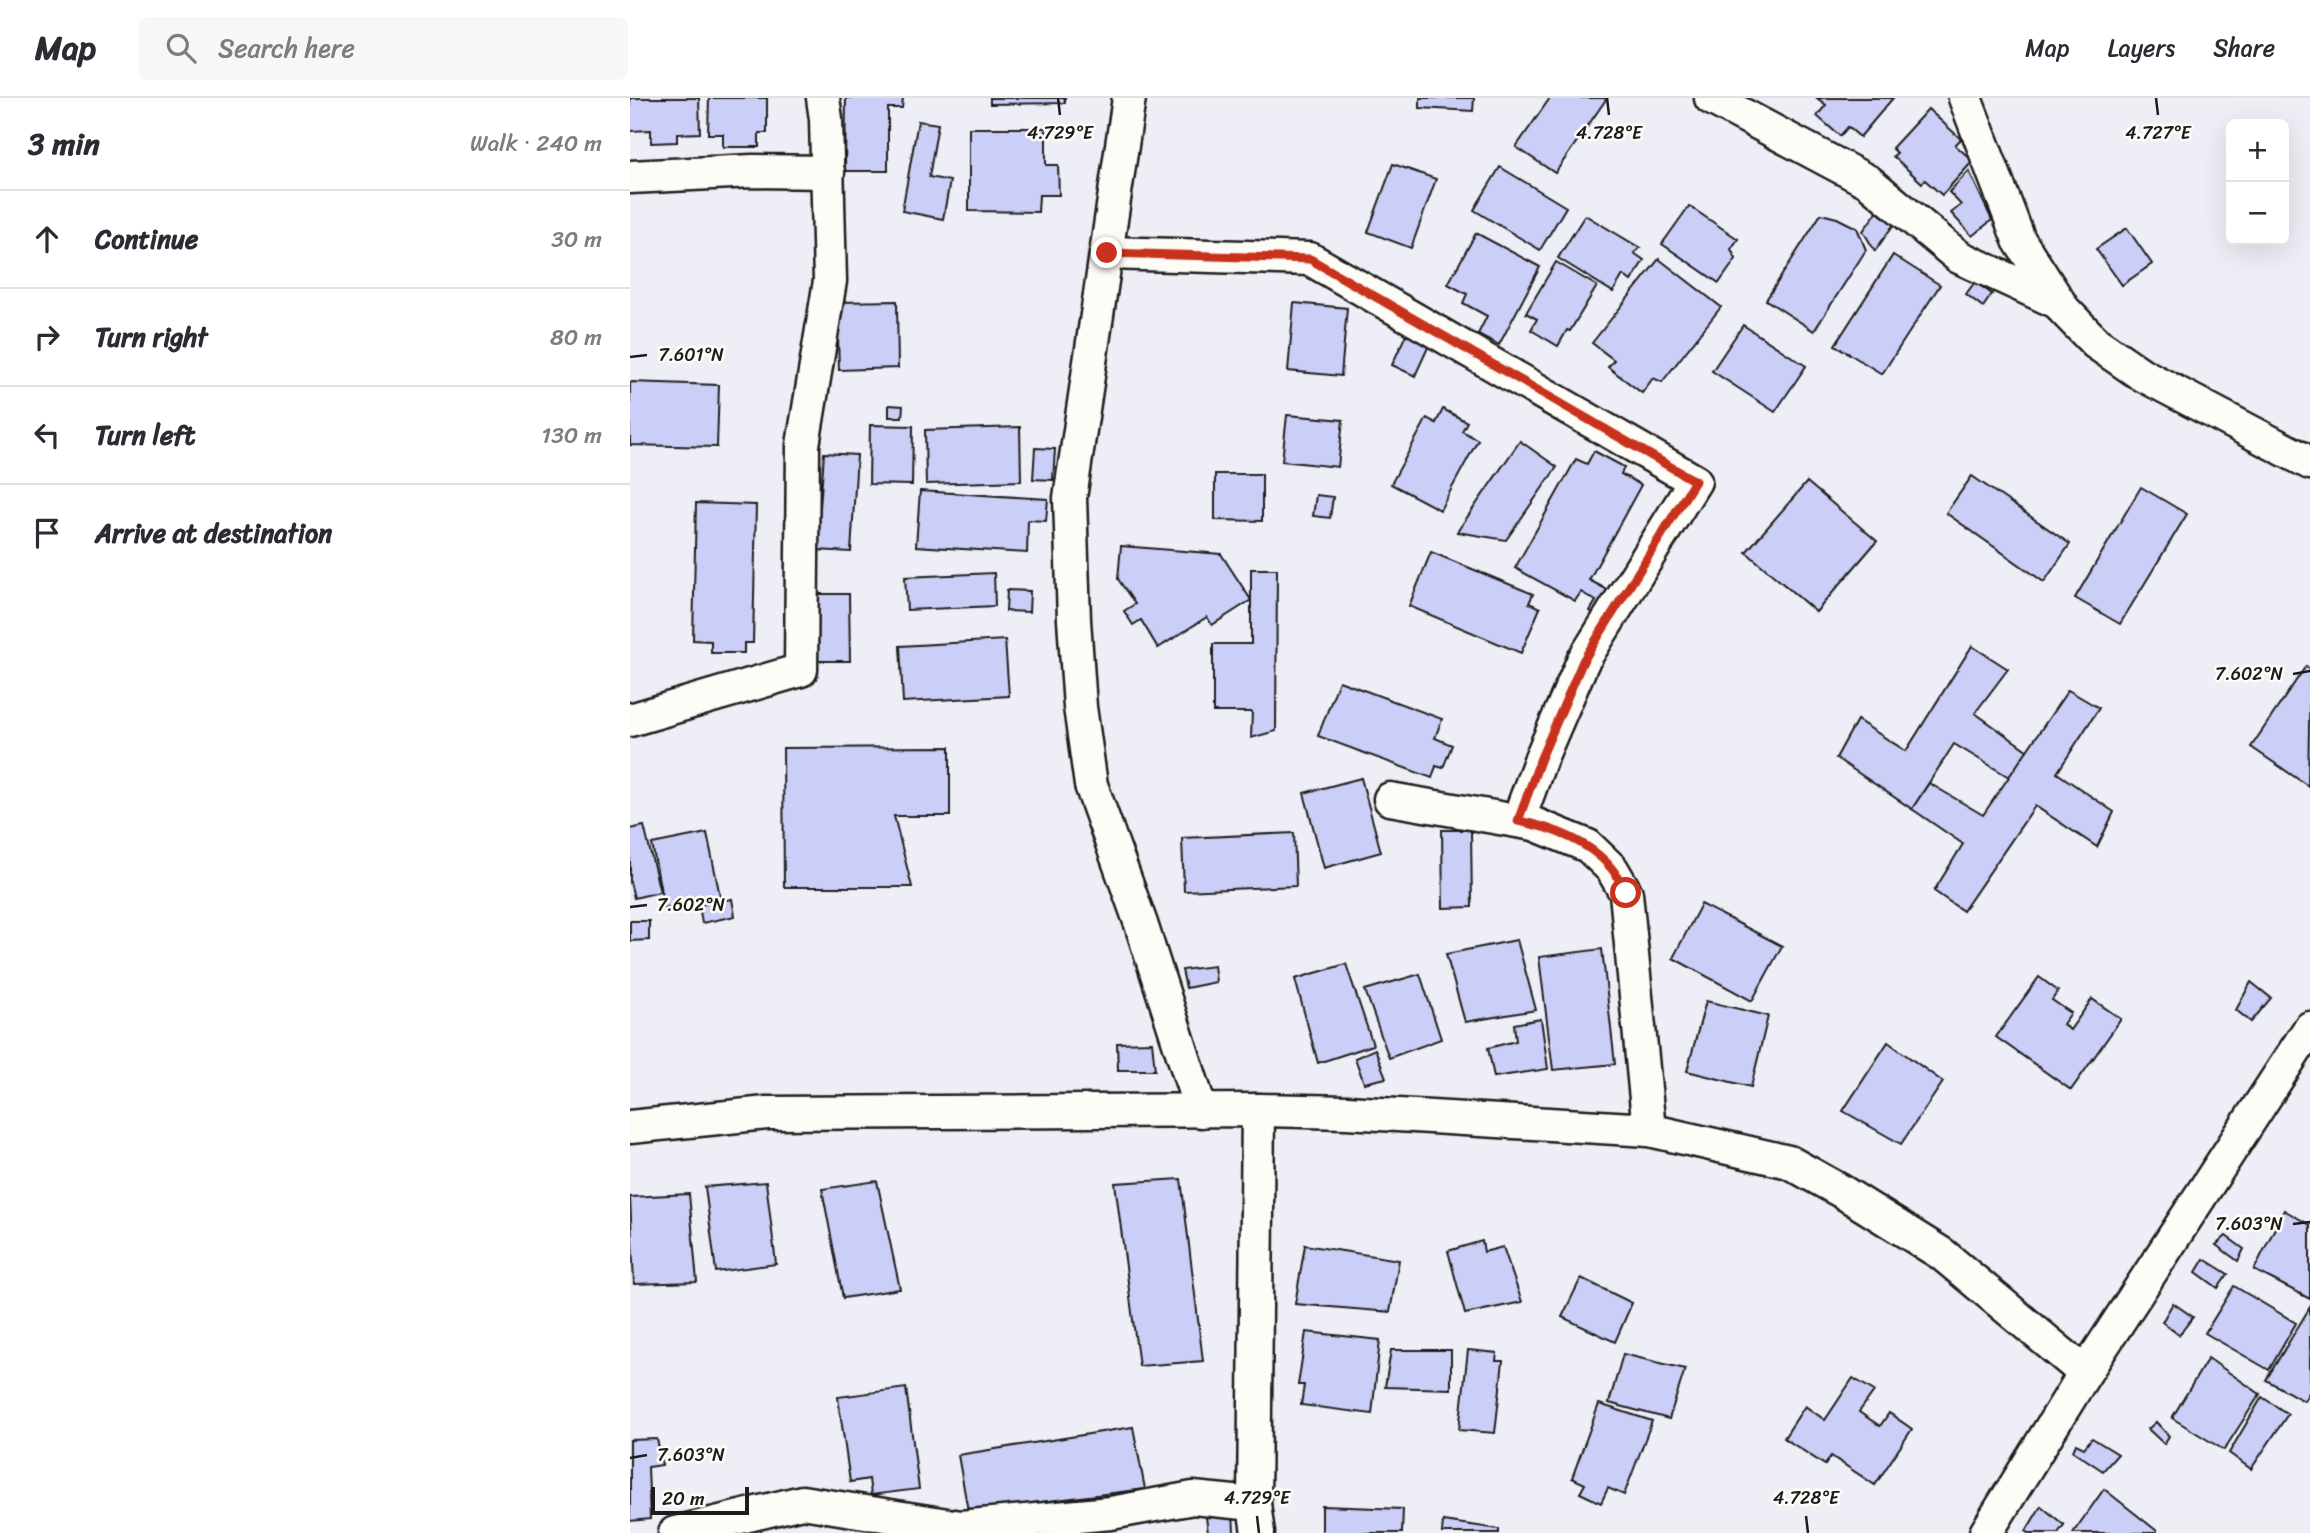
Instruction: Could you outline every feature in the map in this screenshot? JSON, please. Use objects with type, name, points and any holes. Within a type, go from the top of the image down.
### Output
[{"type":"street","points":[[630,720],[801,670],[803,445],[830,281],[826,119],[823,98]]},
{"type":"street","points":[[1129,98],[1070,498],[1080,707],[1091,785],[1141,924],[1201,1111]]},
{"type":"street","points":[[1711,98],[1869,182],[1958,257],[2059,303]]},
{"type":"street","points":[[1965,98],[2019,240],[2059,303],[2096,343],[2141,374],[2310,463]]},
{"type":"street","points":[[630,177],[828,172]]},
{"type":"street","points":[[1107,253],[1310,259],[1695,481],[1583,661],[1541,758],[1518,821]]},
{"type":"street","points":[[1390,799],[1534,824],[1588,846],[1612,869],[1626,893],[1648,1130]]},
{"type":"street","points":[[1986,1533],[2085,1373],[2310,1028]]},
{"type":"street","points":[[675,1533],[803,1502],[960,1527],[1111,1513],[1194,1498],[1256,1519],[1258,1110]]},
{"type":"street","points":[[630,1127],[767,1113],[1258,1110],[1347,1112],[1648,1130],[1788,1162],[1841,1191],[1942,1254],[2085,1373]]},
{"type":"building","points":[[630,98],[699,98],[700,133],[677,134],[677,142],[651,143],[651,130],[630,131]]},
{"type":"building","points":[[709,98],[767,98],[767,133],[759,133],[759,147],[723,147],[723,134],[708,134]]},
{"type":"building","points":[[846,98],[903,98],[902,108],[888,108],[888,171],[845,171]]},
{"type":"building","points":[[990,98],[1065,98],[1065,103],[990,104]]},
{"type":"building","points":[[1420,98],[1474,98],[1473,111],[1420,108]]},
{"type":"building","points":[[1550,98],[1607,98],[1555,173],[1516,147]]},
{"type":"building","points":[[1817,98],[1893,98],[1860,137],[1848,127],[1840,136],[1817,116],[1826,105]]},
{"type":"building","points":[[1928,109],[1961,139],[1955,145],[1973,161],[1942,195],[1925,180],[1922,183],[1893,156],[1897,153],[1892,148]]},
{"type":"building","points":[[918,121],[938,124],[929,177],[950,181],[943,219],[902,211]]},
{"type":"building","points":[[969,128],[1046,128],[1046,165],[1058,165],[1059,195],[1039,195],[1038,212],[969,211]]},
{"type":"building","points":[[1393,164],[1436,179],[1411,248],[1368,232]]},
{"type":"building","points":[[1500,167],[1566,207],[1540,250],[1474,210]]},
{"type":"building","points":[[1969,171],[1992,220],[1972,236],[1951,213],[1961,205],[1949,192]]},
{"type":"building","points":[[1689,206],[1738,239],[1731,249],[1736,259],[1719,283],[1662,244]]},
{"type":"building","points":[[1877,212],[1894,224],[1875,251],[1863,231]]},
{"type":"building","points":[[1821,214],[1857,228],[1866,250],[1814,331],[1766,300]]},
{"type":"building","points":[[1585,215],[1640,248],[1634,253],[1644,260],[1631,281],[1623,275],[1613,292],[1558,258]]},
{"type":"building","points":[[2127,228],[2152,264],[2122,285],[2096,249]]},
{"type":"building","points":[[1476,233],[1540,267],[1499,345],[1478,334],[1487,316],[1463,303],[1467,294],[1448,284]]},
{"type":"building","points":[[1893,255],[1940,285],[1882,374],[1835,345]]},
{"type":"building","points":[[1659,259],[1721,307],[1662,382],[1653,378],[1642,393],[1608,367],[1614,360],[1592,343]]},
{"type":"building","points":[[1556,262],[1597,286],[1558,346],[1531,330],[1537,319],[1526,313]]},
{"type":"building","points":[[1975,282],[1992,294],[1983,307],[1966,294]]},
{"type":"building","points":[[897,301],[898,368],[839,370],[837,302]]},
{"type":"building","points":[[1294,303],[1347,308],[1341,376],[1288,371]]},
{"type":"building","points":[[1743,325],[1806,366],[1775,412],[1712,371]]},
{"type":"building","points":[[1407,332],[1430,343],[1415,376],[1392,365]]},
{"type":"building","points":[[630,382],[719,385],[717,447],[630,445]]},
{"type":"building","points":[[889,405],[903,406],[902,417],[889,417]]},
{"type":"building","points":[[1443,409],[1467,422],[1462,431],[1478,440],[1440,510],[1391,484],[1427,418],[1436,423]]},
{"type":"building","points":[[1287,415],[1343,420],[1338,467],[1282,461]]},
{"type":"building","points":[[870,425],[913,426],[912,485],[869,484]]},
{"type":"building","points":[[1020,427],[1021,481],[926,484],[925,430]]},
{"type":"building","points":[[1520,441],[1557,467],[1506,540],[1457,532]]},
{"type":"building","points":[[1035,448],[1055,449],[1053,480],[1033,479]]},
{"type":"building","points":[[1594,451],[1624,467],[1621,474],[1641,485],[1589,580],[1608,590],[1595,614],[1590,611],[1596,601],[1581,592],[1575,601],[1515,568],[1576,459],[1587,464]]},
{"type":"building","points":[[824,453],[857,455],[851,552],[817,550]]},
{"type":"building","points":[[1215,474],[1262,474],[1262,521],[1215,520]]},
{"type":"building","points":[[1972,476],[2070,544],[2044,582],[1946,513]]},
{"type":"building","points":[[1807,482],[1877,541],[1816,612],[1746,552]]},
{"type":"building","points":[[2141,487],[2187,514],[2120,624],[2075,598]]},
{"type":"building","points":[[920,491],[1048,499],[1046,521],[1028,520],[1027,553],[916,546]]},
{"type":"building","points":[[1316,495],[1333,497],[1330,518],[1313,516]]},
{"type":"building","points":[[696,503],[756,505],[753,643],[744,643],[744,653],[711,653],[711,641],[693,640]]},
{"type":"building","points":[[1121,546],[1221,554],[1251,600],[1212,625],[1207,617],[1158,648],[1141,620],[1133,625],[1124,611],[1135,604],[1118,579]]},
{"type":"building","points":[[1431,552],[1533,594],[1529,603],[1540,608],[1521,653],[1409,606]]},
{"type":"building","points":[[1251,569],[1277,569],[1276,731],[1251,738],[1252,712],[1213,712],[1213,644],[1251,644]]},
{"type":"building","points":[[994,573],[995,606],[907,610],[905,577]]},
{"type":"building","points":[[1007,590],[1030,591],[1029,612],[1006,611]]},
{"type":"building","points":[[812,594],[849,594],[850,661],[813,661]]},
{"type":"building","points":[[1005,640],[1009,696],[903,702],[900,646]]},
{"type":"building","points":[[1972,646],[2008,669],[1975,713],[2028,751],[2009,777],[1954,744],[1912,809],[1836,758],[1857,720],[1906,751]]},
{"type":"building","points":[[2306,666],[2310,669],[2308,786],[2251,747]]},
{"type":"building","points":[[1339,681],[1442,719],[1435,738],[1452,745],[1443,768],[1436,766],[1432,778],[1318,736]]},
{"type":"building","points":[[2068,690],[2099,708],[2057,773],[2114,812],[2097,847],[2035,806],[1963,911],[1934,891],[1963,844],[1912,809],[1929,783],[1983,815]]},
{"type":"building","points":[[950,747],[950,816],[894,816],[912,887],[784,887],[783,748]]},
{"type":"building","points":[[1361,778],[1381,852],[1324,868],[1304,793]]},
{"type":"building","points":[[644,826],[660,892],[634,898],[630,882],[630,829]]},
{"type":"building","points":[[1442,830],[1471,830],[1472,907],[1443,908]]},
{"type":"building","points":[[707,833],[720,896],[664,908],[652,844]]},
{"type":"building","points":[[1294,833],[1296,886],[1184,891],[1182,838]]},
{"type":"building","points":[[732,899],[735,916],[702,923],[699,905]]},
{"type":"building","points":[[1701,904],[1782,946],[1752,1001],[1673,958]]},
{"type":"building","points":[[630,921],[649,921],[649,940],[630,941]]},
{"type":"building","points":[[1517,940],[1536,1010],[1465,1022],[1446,954]]},
{"type":"building","points":[[1602,949],[1615,1064],[1553,1070],[1539,957]]},
{"type":"building","points":[[1346,964],[1373,1045],[1318,1063],[1295,979]]},
{"type":"building","points":[[1214,966],[1216,982],[1186,988],[1182,970]]},
{"type":"building","points":[[1420,974],[1441,1039],[1389,1058],[1365,990]]},
{"type":"building","points":[[2039,977],[2058,991],[2052,1000],[2071,1013],[2063,1024],[2070,1030],[2092,999],[2121,1019],[2071,1090],[1996,1037]]},
{"type":"building","points":[[2251,982],[2271,998],[2251,1022],[2236,1010]]},
{"type":"building","points":[[1706,1001],[1768,1016],[1751,1087],[1687,1071]]},
{"type":"building","points":[[1541,1019],[1548,1069],[1494,1077],[1488,1048],[1516,1041],[1514,1024]]},
{"type":"building","points":[[1152,1042],[1155,1070],[1118,1070],[1117,1043]]},
{"type":"building","points":[[1888,1042],[1943,1082],[1901,1144],[1843,1111]]},
{"type":"building","points":[[1375,1049],[1386,1078],[1364,1083],[1355,1058]]},
{"type":"building","points":[[1181,1179],[1203,1361],[1139,1366],[1115,1183]]},
{"type":"building","points":[[877,1181],[900,1289],[843,1298],[822,1189]]},
{"type":"building","points":[[766,1182],[776,1264],[716,1272],[705,1187]]},
{"type":"building","points":[[689,1194],[697,1282],[634,1284],[630,1197]]},
{"type":"building","points":[[2284,1210],[2310,1225],[2310,1299],[2254,1270]]},
{"type":"building","points":[[2226,1236],[2244,1249],[2238,1261],[2216,1245]]},
{"type":"building","points":[[1482,1241],[1484,1252],[1503,1247],[1522,1302],[1465,1314],[1448,1251]]},
{"type":"building","points":[[1305,1245],[1399,1260],[1390,1312],[1295,1304]]},
{"type":"building","points":[[2204,1259],[2228,1274],[2218,1288],[2196,1272]]},
{"type":"building","points":[[1581,1278],[1632,1303],[1615,1342],[1562,1317]]},
{"type":"building","points":[[2234,1286],[2296,1323],[2269,1370],[2205,1333]]},
{"type":"building","points":[[2173,1303],[2193,1317],[2179,1335],[2162,1322]]},
{"type":"building","points":[[2310,1307],[2310,1391],[2304,1401],[2266,1380]]},
{"type":"building","points":[[1306,1332],[1380,1340],[1372,1414],[1301,1405],[1304,1385],[1298,1385]]},
{"type":"building","points":[[1391,1350],[1451,1350],[1451,1389],[1385,1387]]},
{"type":"building","points":[[1468,1350],[1497,1353],[1496,1361],[1503,1361],[1495,1433],[1459,1430]]},
{"type":"building","points":[[1623,1354],[1685,1369],[1669,1419],[1609,1403]]},
{"type":"building","points":[[2208,1358],[2260,1394],[2224,1450],[2172,1418]]},
{"type":"building","points":[[1853,1378],[1874,1391],[1859,1412],[1880,1426],[1889,1413],[1912,1429],[1875,1485],[1831,1456],[1825,1465],[1784,1438],[1805,1406],[1825,1420]]},
{"type":"building","points":[[906,1388],[919,1489],[871,1495],[869,1479],[850,1482],[838,1397]]},
{"type":"building","points":[[2262,1397],[2288,1414],[2251,1469],[2229,1453]]},
{"type":"building","points":[[1599,1404],[1652,1421],[1624,1495],[1608,1488],[1601,1503],[1580,1493],[1585,1484],[1572,1478]]},
{"type":"building","points":[[2156,1422],[2169,1436],[2164,1444],[2148,1429]]},
{"type":"building","points":[[1133,1427],[1145,1489],[968,1511],[958,1455]]},
{"type":"building","points":[[2092,1438],[2118,1454],[2103,1471],[2073,1451],[2076,1444],[2084,1448]]},
{"type":"building","points":[[657,1439],[662,1465],[648,1467],[650,1519],[630,1521],[630,1440]]},
{"type":"building","points":[[2104,1489],[2157,1531],[2156,1533],[2073,1533]]},
{"type":"building","points":[[1322,1506],[1403,1509],[1402,1533],[1322,1533]]},
{"type":"building","points":[[2041,1506],[2064,1525],[2058,1533],[2026,1531]]},
{"type":"building","points":[[1205,1509],[1233,1509],[1234,1533],[1208,1533]]},
{"type":"building","points":[[1443,1521],[1499,1529],[1499,1533],[1442,1533]]},
{"type":"route","points":[[1107,253],[1310,259],[1695,481],[1583,661],[1541,758],[1518,821],[1534,824],[1588,846],[1612,869],[1626,893]]}]
